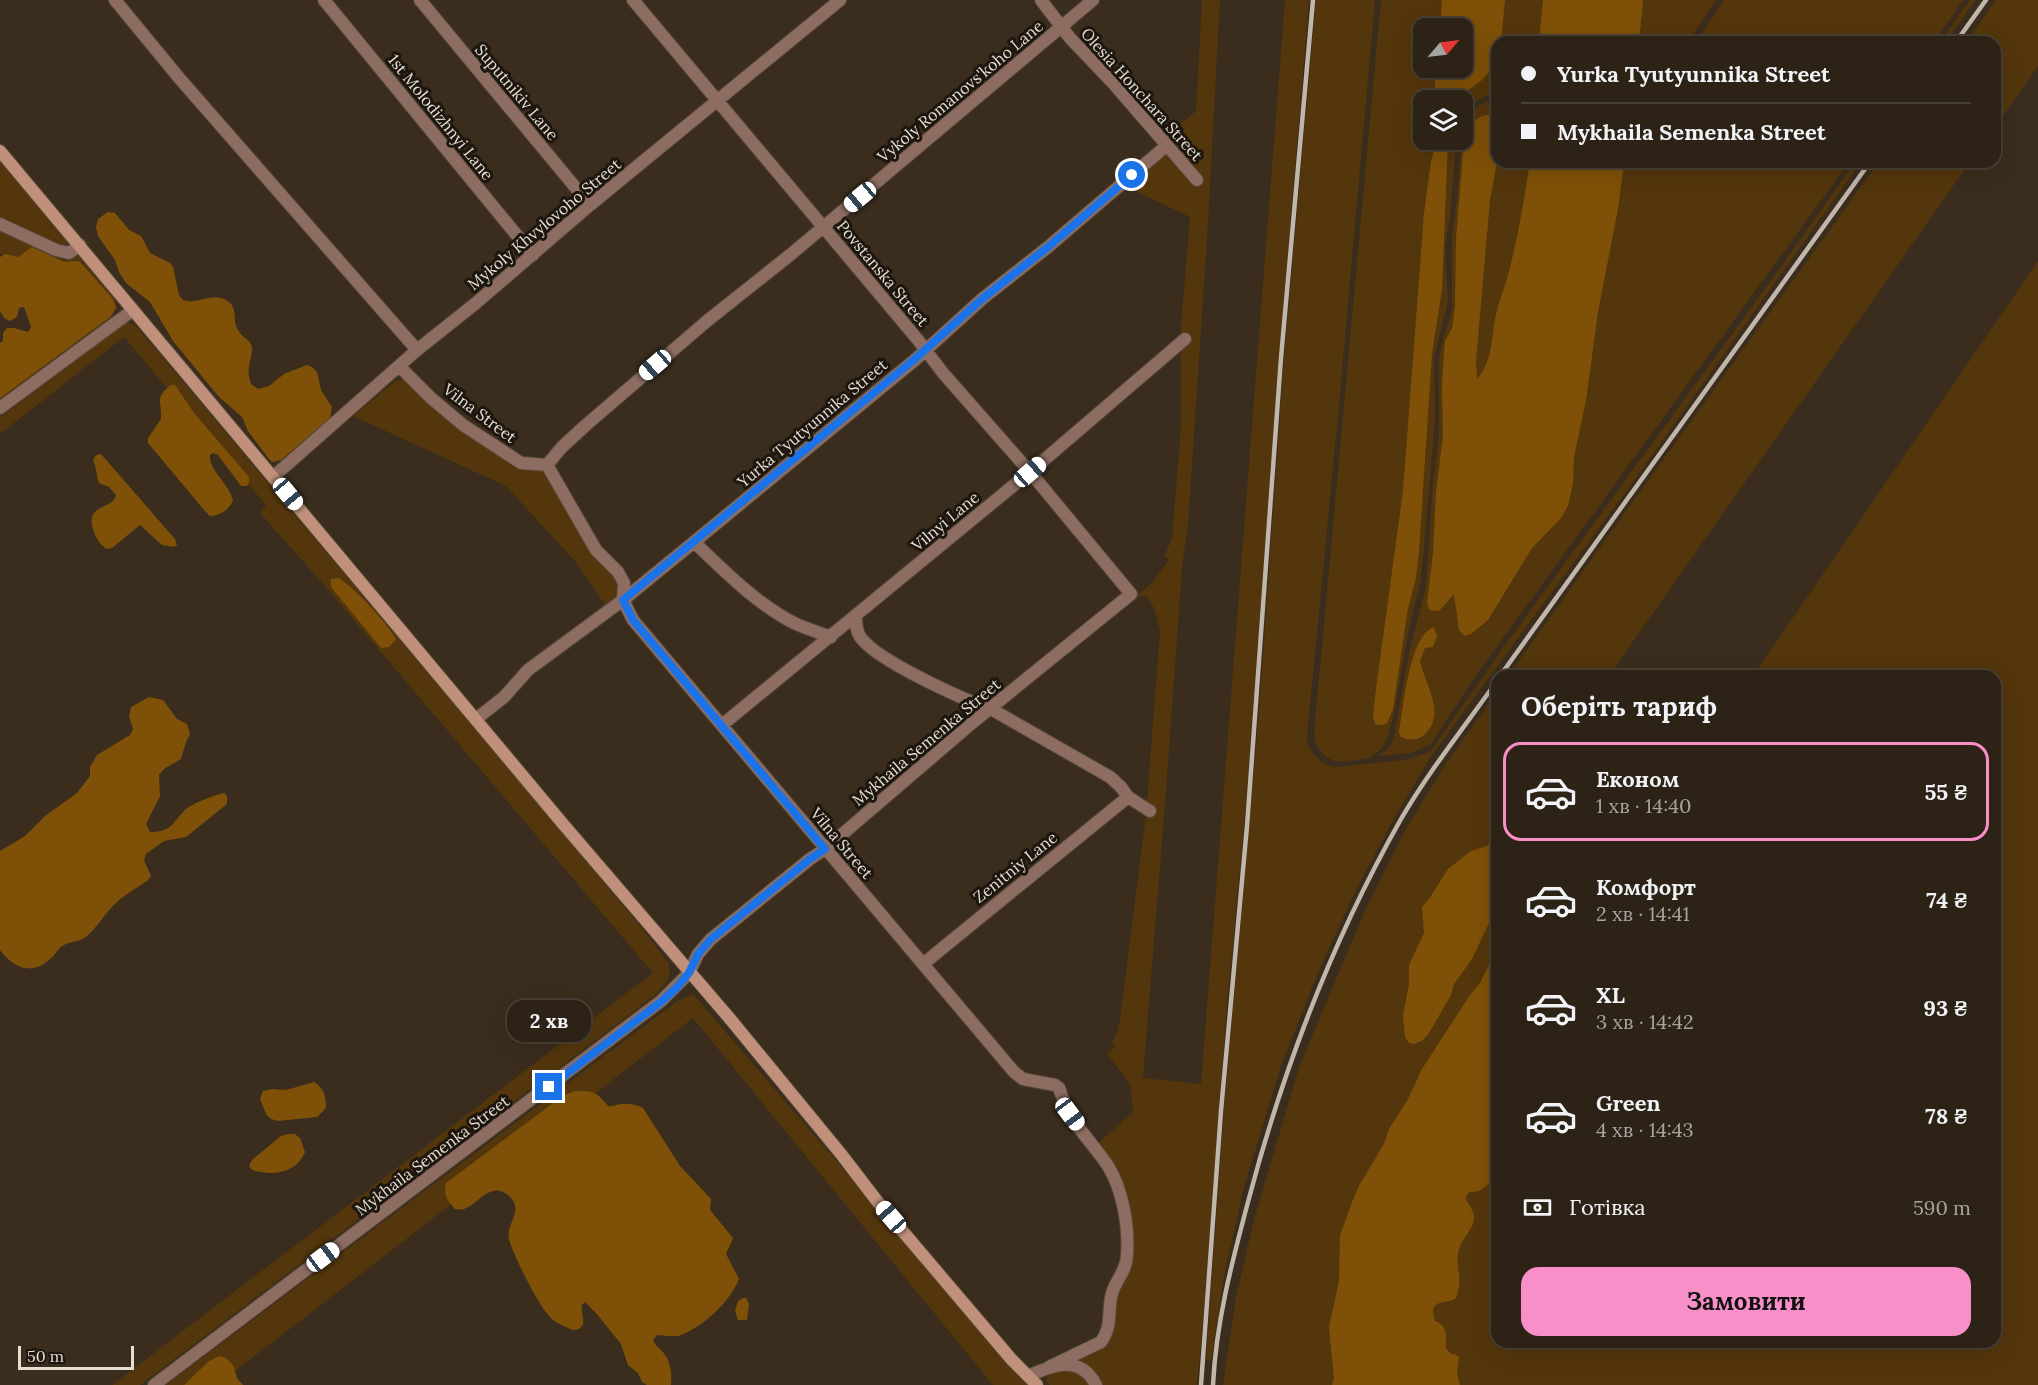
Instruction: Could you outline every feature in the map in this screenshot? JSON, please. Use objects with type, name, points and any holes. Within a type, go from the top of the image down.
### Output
[{"type":"street","points":[[115,0],[188,88],[417,350]]},
{"type":"street","name":"1st Molodizhnyi Lane","points":[[324,0],[533,255]]},
{"type":"street","name":"Suputnikiv Lane","points":[[420,0],[590,205]]},
{"type":"street","name":"Povstanska Street","points":[[633,0],[1131,594]]},
{"type":"street","name":"Olesia Honchara Street","points":[[1041,0],[1062,27],[1197,180]]},
{"type":"street","name":"Vykoly Romanovs'koho Lane","points":[[547,465],[562,447],[629,387],[823,228],[1093,0]]},
{"type":"street","name":"Mykoly Khvylovoho Street","points":[[273,477],[417,350],[838,1]]},
{"type":"street","name":"Yurka Tyutyunnika Street","points":[[476,719],[504,697],[528,670],[623,600],[694,542],[1166,146]]},
{"type":"street","points":[[0,151],[563,824],[645,917],[689,973],[842,1154],[877,1201],[1033,1381]]},
{"type":"street","points":[[0,224],[56,250],[69,253],[80,245]]},
{"type":"street","points":[[0,408],[133,310]]},
{"type":"street","name":"Vilnyi Lane","points":[[722,725],[1030,472],[1185,339]]},
{"type":"street","name":"Vilna Street","points":[[399,366],[431,398],[472,431],[521,463],[547,465],[596,550],[618,572],[624,583],[623,600],[633,620],[1014,1072],[1023,1079],[1055,1085],[1059,1088],[1070,1114],[1109,1168],[1118,1188],[1125,1222],[1128,1256],[1124,1270],[1112,1293],[1109,1328],[1101,1341],[1048,1367],[1033,1381]]},
{"type":"street","points":[[694,542],[734,580],[766,604],[794,623],[831,637]]},
{"type":"street","name":"Mykhaila Semenka Street","points":[[154,1385],[662,1001],[689,973],[698,954],[711,939],[825,849],[1131,594]]},
{"type":"street","points":[[856,616],[860,637],[870,647],[907,670],[969,701],[991,709],[1110,777],[1128,797],[1150,811]]},
{"type":"street","name":"Zenitniy Lane","points":[[923,964],[1128,797]]},
{"type":"street","name":"Vilna Street","points":[[1048,1367],[1071,1364],[1087,1371],[1096,1385]]},
{"type":"shaded area","points":[[1202,0],[1220,0],[1207,239],[1188,524],[1182,568],[1143,1078],[1201,1084],[1285,0],[1309,0],[1197,1385],[1050,1385],[1047,1382],[1047,1373],[1104,1344],[1129,1232],[1097,1144],[1133,1112],[1130,1084],[1107,1054],[1115,1046],[1112,1042],[1120,1020],[1146,815],[1160,631],[1152,604],[1146,596],[1136,597],[1152,583],[1169,559],[1164,556],[1172,539],[1181,427],[1181,327],[1190,217],[1125,186],[1164,154],[1168,155],[1164,138],[1196,111]]},
{"type":"shaded area","points":[[1316,0],[1375,0],[1307,737],[1308,745],[1314,755],[1324,764],[1335,767],[1405,760],[1430,752],[1851,168],[1857,168],[1630,486],[1495,670],[1491,670],[1491,675],[1432,755],[1396,815],[1358,886],[1320,968],[1281,1066],[1244,1187],[1224,1276],[1211,1360],[1206,1360],[1224,1111],[1259,712],[1284,358]]},
{"type":"shaded area","points":[[1381,0],[1716,0],[1692,36],[1491,36],[1491,95],[1484,96],[1473,104],[1473,90],[1413,90],[1413,150],[1455,150],[1450,217],[1445,247],[1448,302],[1434,357],[1435,421],[1421,580],[1387,739],[1381,749],[1369,758],[1345,762],[1326,757],[1316,745],[1314,733]]},
{"type":"shaded area","points":[[1442,0],[1505,0],[1502,36],[1491,36],[1491,70],[1468,90],[1435,90],[1435,78],[1473,78],[1473,18],[1441,18]]},
{"type":"shaded area","points":[[1543,0],[1643,0],[1640,36],[1540,36]]},
{"type":"shaded area","points":[[1724,0],[1963,0],[1938,36],[1700,36]]},
{"type":"shaded area","points":[[1970,0],[1976,0],[1949,36],[1944,36]]},
{"type":"shaded area","points":[[1996,0],[2038,0],[2038,66],[2001,118],[2001,36],[1970,36]]},
{"type":"shaded area","points":[[1491,101],[1491,168],[1845,168],[1474,678],[1431,744],[1411,753],[1379,756],[1388,749],[1393,741],[1409,653],[1426,587],[1439,435],[1439,359],[1452,311],[1452,237],[1461,150],[1473,150],[1473,111],[1481,104]]},
{"type":"shaded area","points":[[1491,114],[1491,168],[1496,168],[1490,200],[1476,361],[1477,379],[1489,355],[1497,310],[1515,247],[1529,168],[1623,168],[1618,209],[1598,312],[1586,400],[1574,457],[1573,483],[1568,506],[1561,518],[1532,548],[1488,620],[1465,636],[1459,630],[1454,594],[1439,611],[1429,610],[1427,602],[1443,436],[1442,386],[1445,341],[1452,328],[1455,306],[1456,239],[1463,150],[1473,150],[1474,121]]},
{"type":"shaded area","points":[[1434,150],[1448,150],[1442,289],[1432,353],[1419,550],[1393,709],[1387,723],[1376,725],[1373,717],[1376,689],[1403,491],[1424,213]]},
{"type":"shaded area","points":[[0,161],[67,240],[67,244],[61,247],[0,219]]},
{"type":"shaded area","points":[[1875,168],[1966,168],[1613,670],[1512,670]]},
{"type":"shaded area","points":[[108,212],[115,213],[129,230],[141,236],[150,253],[170,263],[173,267],[179,295],[183,300],[219,298],[232,305],[238,330],[252,345],[249,369],[251,384],[258,389],[269,386],[284,374],[307,365],[312,367],[317,372],[321,390],[332,407],[330,418],[281,460],[272,462],[248,431],[242,417],[219,397],[173,341],[150,302],[126,283],[115,260],[98,236],[96,227],[98,219]]},
{"type":"shaded area","points":[[0,229],[64,258],[79,256],[114,298],[117,308],[111,318],[0,400],[0,390],[69,287],[0,253]]},
{"type":"shaded area","points":[[32,247],[64,262],[79,261],[113,299],[116,308],[110,317],[0,398],[0,343],[3,341],[3,333],[7,328],[28,332],[31,327],[24,307],[19,308],[17,317],[10,321],[4,318],[0,311],[0,257],[5,254],[18,257]]},
{"type":"shaded area","points":[[2038,261],[2038,1385],[1223,1385],[1236,1297],[1255,1216],[1299,1067],[1363,915],[1407,827],[1445,765],[1491,700],[1491,1348],[2001,1348],[2001,670],[1757,670]]},
{"type":"shaded area","points":[[127,322],[136,326],[636,921],[668,962],[670,972],[667,980],[655,995],[140,1385],[112,1385],[653,973],[325,586],[260,513],[266,505],[124,337],[0,434],[0,418]]},
{"type":"shaded area","points":[[397,380],[405,380],[428,399],[543,470],[615,574],[619,584],[618,595],[606,606],[574,560],[506,486],[353,416]]},
{"type":"shaded area","points":[[171,385],[175,385],[194,413],[249,477],[247,486],[241,486],[218,455],[213,453],[210,455],[216,472],[228,488],[233,500],[227,509],[217,515],[210,516],[204,510],[148,443],[148,438],[161,419],[162,393]]},
{"type":"shaded area","points":[[101,454],[175,539],[177,545],[174,547],[162,545],[140,525],[112,548],[107,549],[100,543],[92,527],[92,517],[97,510],[112,502],[116,495],[109,487],[99,483],[93,460],[96,455]]},
{"type":"shaded area","points":[[338,578],[361,597],[392,632],[396,639],[389,647],[381,648],[331,587],[331,579]]},
{"type":"shaded area","points":[[1434,627],[1437,636],[1433,647],[1425,648],[1420,661],[1432,699],[1434,718],[1431,727],[1422,737],[1407,739],[1401,737],[1399,733],[1409,674],[1419,644],[1425,633]]},
{"type":"shaded area","points":[[149,697],[163,700],[177,719],[187,724],[190,734],[181,759],[164,769],[159,775],[160,796],[146,824],[150,832],[157,832],[171,826],[185,810],[210,797],[225,793],[227,804],[186,837],[164,841],[146,854],[144,860],[151,876],[117,902],[86,937],[62,946],[44,964],[37,967],[18,966],[5,957],[0,950],[0,851],[25,836],[45,816],[77,793],[90,776],[90,767],[97,755],[130,735],[133,729],[129,716],[131,707]]},
{"type":"shaded area","points":[[1491,842],[1491,919],[1472,959],[1454,984],[1451,995],[1429,1033],[1422,1041],[1409,1043],[1405,1037],[1403,1015],[1409,984],[1409,965],[1424,933],[1422,907],[1448,869],[1471,851],[1487,846]]},
{"type":"shaded area","points":[[1491,961],[1491,1181],[1478,1191],[1469,1192],[1465,1198],[1473,1211],[1474,1220],[1459,1249],[1458,1292],[1455,1299],[1438,1304],[1433,1309],[1435,1321],[1442,1326],[1445,1332],[1446,1348],[1451,1354],[1459,1357],[1457,1374],[1460,1385],[1332,1385],[1334,1379],[1329,1327],[1339,1281],[1340,1236],[1352,1202],[1422,1069],[1480,983]]},
{"type":"shaded area","points":[[693,994],[1028,1385],[993,1385],[693,1018],[217,1385],[166,1385],[680,999]]},
{"type":"shaded area","points":[[314,1082],[322,1090],[326,1104],[326,1108],[317,1117],[278,1121],[266,1114],[260,1099],[263,1091],[286,1090]]},
{"type":"shaded area","points":[[576,1091],[595,1093],[608,1106],[628,1104],[643,1108],[680,1166],[711,1199],[710,1210],[733,1238],[726,1254],[739,1279],[723,1305],[690,1331],[675,1336],[657,1335],[653,1340],[669,1363],[671,1385],[647,1385],[642,1382],[638,1373],[628,1365],[621,1344],[585,1302],[582,1305],[583,1324],[579,1329],[568,1328],[548,1315],[528,1282],[509,1239],[515,1205],[505,1193],[494,1191],[488,1193],[469,1207],[462,1209],[455,1209],[446,1197],[446,1183],[564,1095]]},
{"type":"shaded area","points":[[295,1134],[300,1138],[305,1152],[296,1165],[283,1172],[275,1173],[252,1170],[249,1166],[252,1160],[281,1136]]},
{"type":"shaded area","points":[[746,1298],[749,1304],[747,1320],[738,1320],[735,1311],[738,1301]]},
{"type":"shaded area","points":[[220,1356],[231,1363],[237,1378],[243,1385],[184,1385],[209,1361]]},
{"type":"railway","points":[[1201,1385],[1221,1111],[1247,826],[1281,358],[1313,0]]},
{"type":"railway","points":[[1960,36],[1986,0]]},
{"type":"railway","points":[[1504,670],[1866,168]]},
{"type":"railway","points":[[1213,1385],[1221,1315],[1242,1225],[1277,1103],[1312,1006],[1353,911],[1401,819],[1435,766],[1491,689]]},
{"type":"route","points":[[549,1087],[662,1001],[689,973],[698,954],[711,939],[825,849],[633,620],[623,600],[916,358],[982,299],[1048,247],[1132,175]]}]
